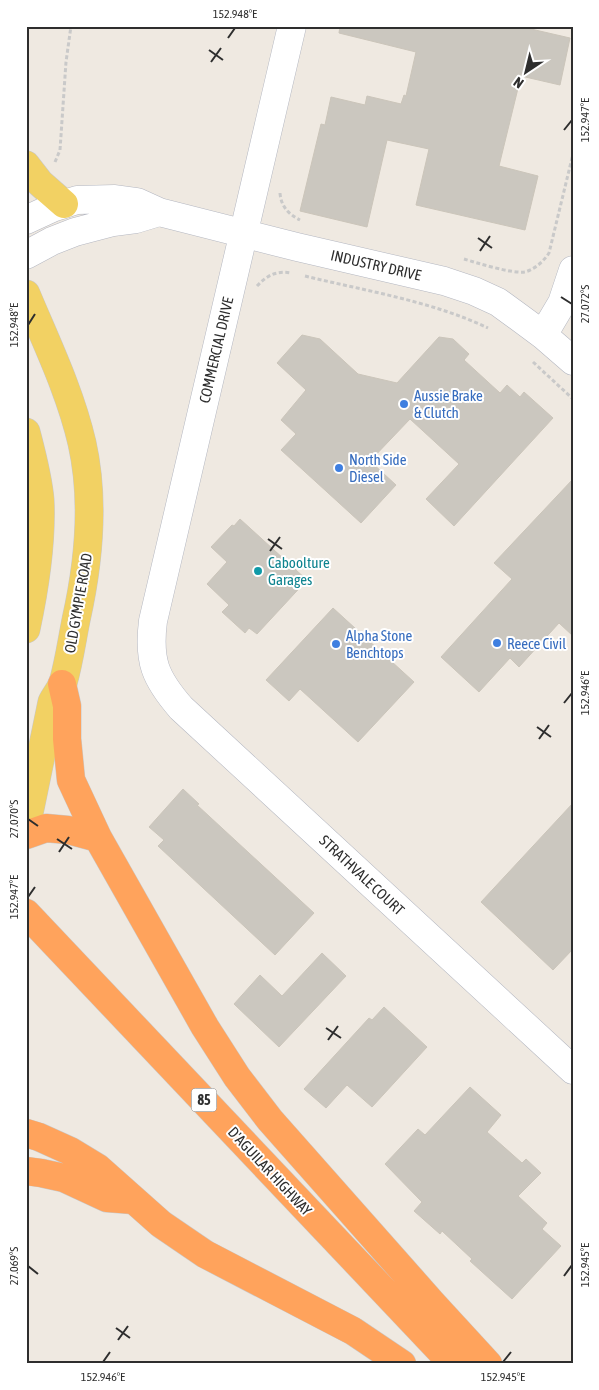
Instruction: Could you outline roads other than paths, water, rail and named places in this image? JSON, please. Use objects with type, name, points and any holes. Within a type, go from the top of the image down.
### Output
[{"type":"highway","points":[[62,684],[67,706],[67,739],[72,780],[98,838],[205,1027],[237,1077],[270,1120],[488,1364]]},
{"type":"highway","points":[[26,835],[46,828],[68,830],[98,838]]},
{"type":"highway","name":"D'AGUILAR HIGHWAY","points":[[26,913],[453,1364]]},
{"type":"highway","points":[[26,1133],[70,1151],[98,1168],[161,1224],[205,1254],[353,1331],[402,1364]]},
{"type":"highway","points":[[26,1171],[41,1172],[64,1178],[106,1198],[133,1200]]},
{"type":"main road","points":[[39,165],[40,183],[64,204]]},
{"type":"main road","name":"OLD GYMPIE ROAD","points":[[26,294],[54,358],[75,417],[82,444],[89,489],[87,566],[62,684],[52,702],[26,828]]},
{"type":"main road","points":[[26,432],[35,466],[40,499],[40,537],[26,629]]},
{"type":"street","name":"COMMERCIAL DRIVE","points":[[156,675],[152,659],[151,639],[153,621],[292,26]]},
{"type":"street","name":"INDUSTRY DRIVE","points":[[26,220],[64,204],[91,199],[115,199],[137,202],[159,212],[444,281],[498,302],[535,345],[573,362]]},
{"type":"street","points":[[26,254],[75,232],[159,212]]},
{"type":"street","points":[[535,345],[562,303],[573,270]]},
{"type":"street","name":"STRATHVALE COURT","points":[[156,675],[181,708],[573,1070]]},
{"type":"place","name":"Aussie Brake & Clutch","points":[[404,404]]},
{"type":"place","name":"North Side Diesel","points":[[339,468]]},
{"type":"place","name":"Caboolture Garages","points":[[258,571]]},
{"type":"place","name":"Reece Civil","points":[[497,643]]},
{"type":"place","name":"Alpha Stone Benchtops","points":[[336,644]]}]
